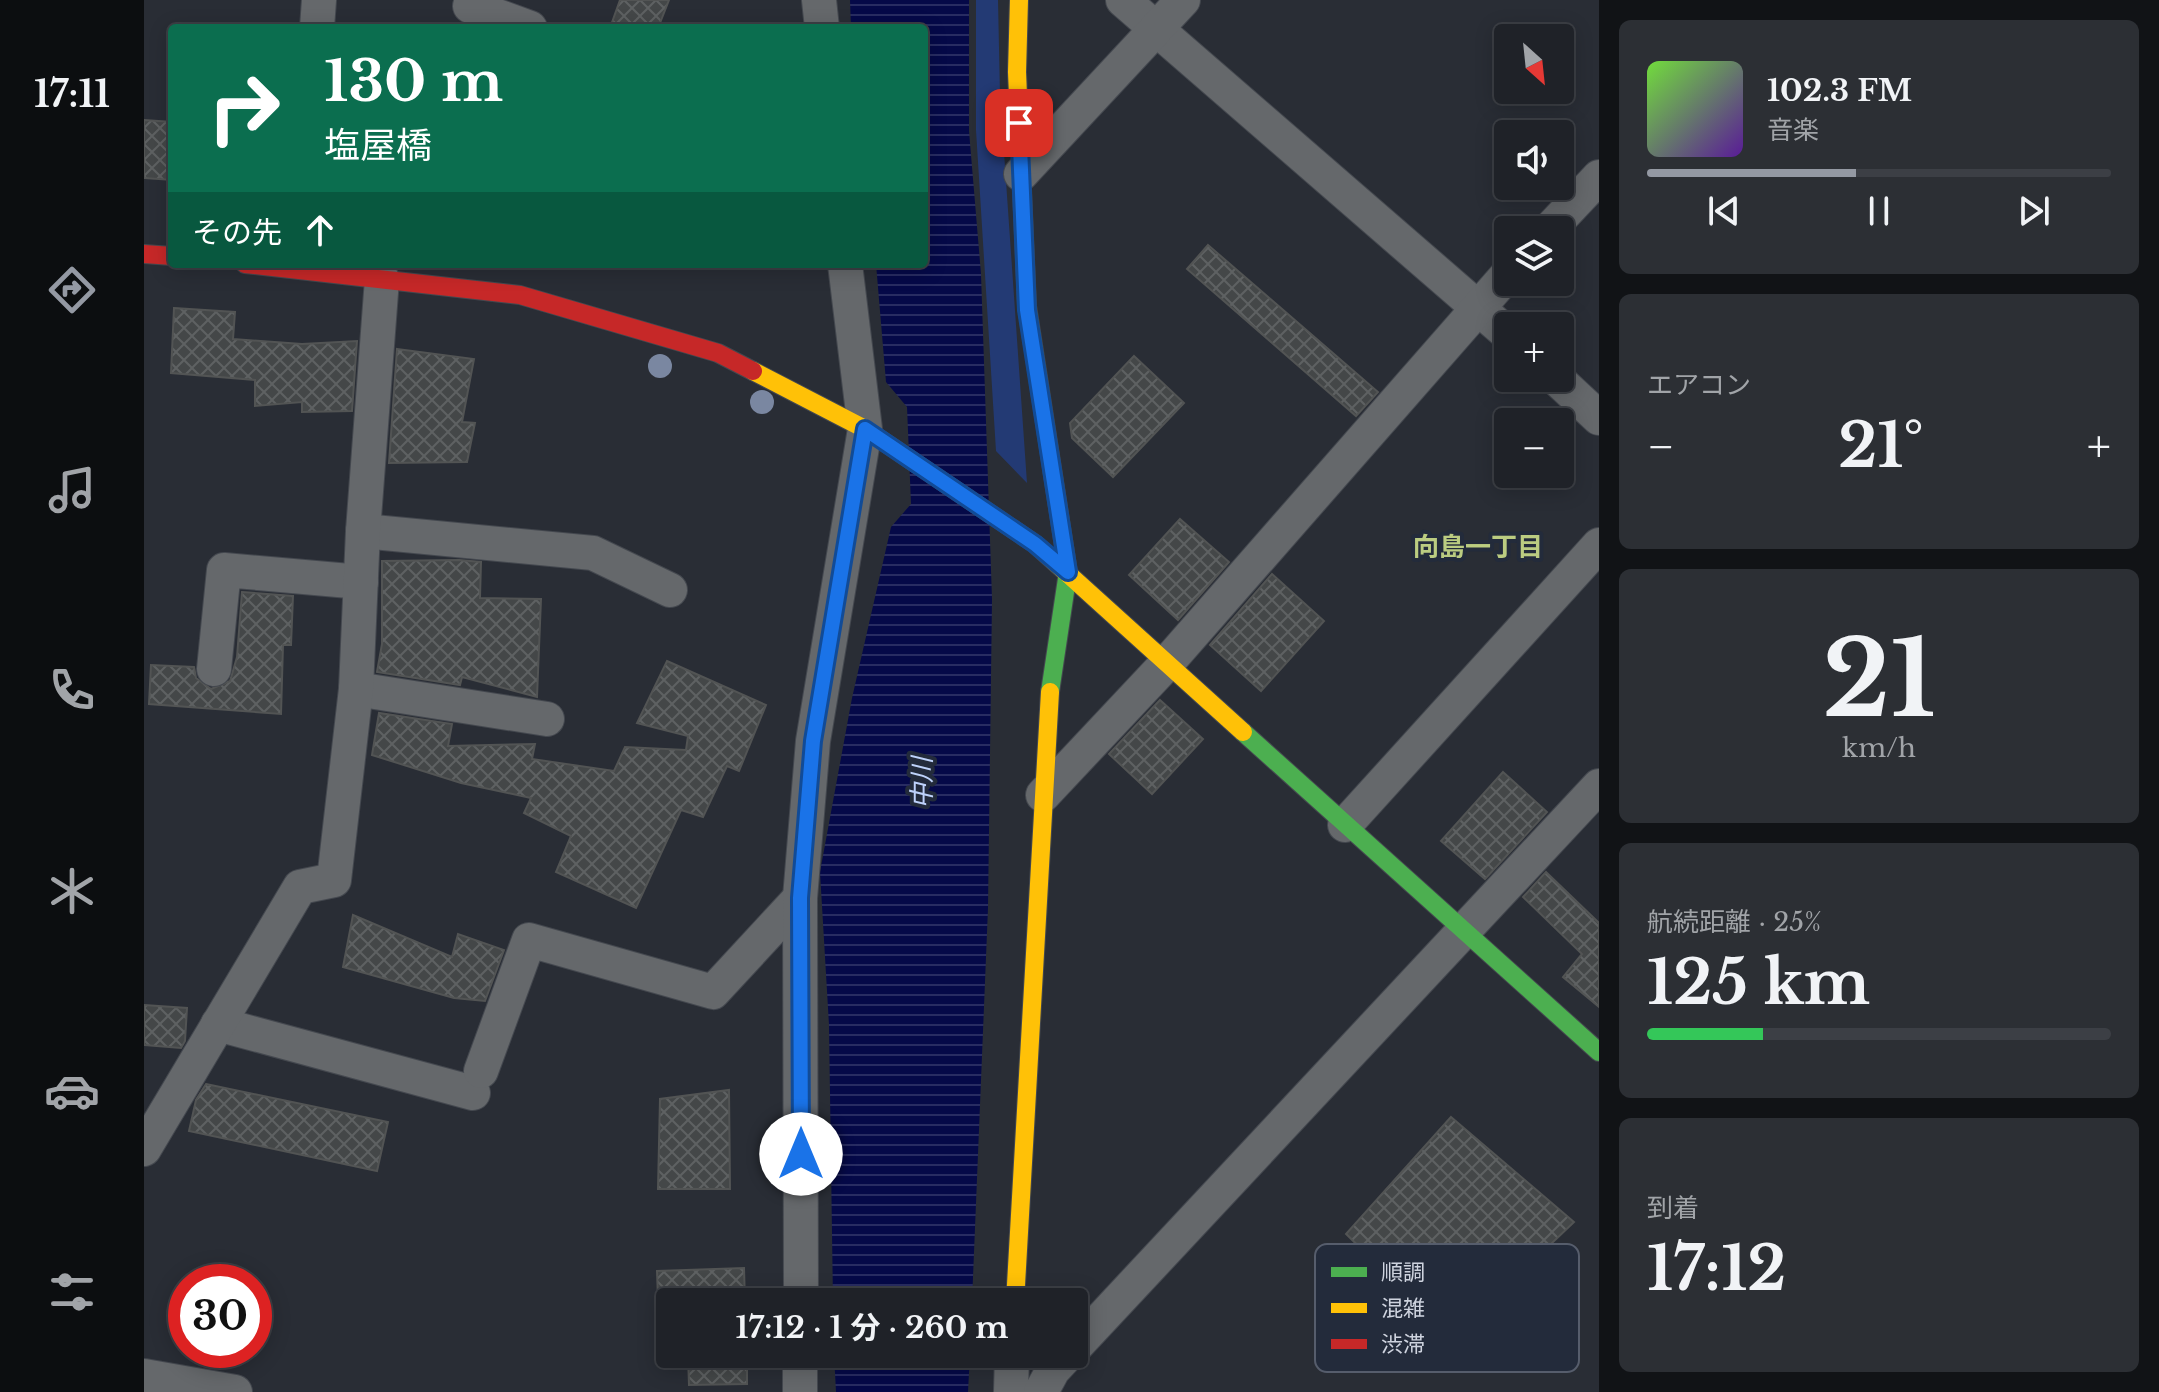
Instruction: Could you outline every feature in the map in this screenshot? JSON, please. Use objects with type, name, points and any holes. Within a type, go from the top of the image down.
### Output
[{"type":"street","points":[[317,24],[319,0]]},
{"type":"street","points":[[819,0],[822,24]]},
{"type":"street","points":[[1016,1288],[1049,698],[1068,572],[1027,310],[1017,72],[1019,0]]},
{"type":"street","points":[[1123,0],[1494,321]]},
{"type":"street","points":[[1021,174],[1183,0]]},
{"type":"street","points":[[470,6],[519,24]]},
{"type":"street","points":[[1562,216],[1599,177]]},
{"type":"street","points":[[144,254],[168,256]]},
{"type":"street","points":[[308,268],[520,295],[633,326],[718,353],[876,437],[1035,544],[1068,572],[1464,934],[1599,1052]]},
{"type":"street","points":[[801,1288],[800,898],[813,741],[876,437],[846,268]]},
{"type":"street","points":[[144,1149],[300,887],[334,880],[356,689],[363,531],[382,279]]},
{"type":"street","points":[[1043,795],[1168,662],[1494,289]]},
{"type":"street","points":[[1571,392],[1599,418]]},
{"type":"street","points":[[363,531],[593,553],[670,590]]},
{"type":"street","points":[[1345,825],[1599,545]]},
{"type":"street","points":[[214,669],[224,570],[361,582]]},
{"type":"street","points":[[356,689],[547,719]]},
{"type":"street","points":[[1088,1333],[1599,786]]},
{"type":"street","points":[[218,1024],[477,1082],[529,940],[713,992],[800,898]]},
{"type":"street","points":[[800,1368],[800,1392]]},
{"type":"street","points":[[1011,1392],[1012,1368]]},
{"type":"street","points":[[1041,1392],[1055,1368]]},
{"type":"street","points":[[144,1376],[235,1392]]},
{"type":"shaded area","points":[[976,0],[998,0],[1000,95],[1027,483],[996,451],[976,130]]},
{"type":"water","name":"中川","points":[[850,0],[969,0],[969,131],[981,274],[992,599],[988,908],[973,1288],[833,1288],[829,1025],[820,872],[852,698],[891,527],[911,504],[907,407],[886,382],[876,268],[928,268],[928,24],[851,24]]},
{"type":"water","points":[[835,1368],[969,1368],[968,1392],[836,1392]]},
{"type":"building","points":[[620,0],[669,0],[660,24],[611,24]]},
{"type":"building","points":[[144,120],[168,122],[168,180],[144,178]]},
{"type":"building","points":[[1208,245],[1378,392],[1356,416],[1187,269]]},
{"type":"building","points":[[174,308],[235,312],[233,339],[302,344],[357,341],[352,411],[302,412],[302,402],[255,406],[255,380],[171,373]]},
{"type":"building","points":[[397,349],[474,359],[462,422],[475,423],[467,462],[389,463]]},
{"type":"building","points":[[1134,356],[1184,403],[1113,477],[1072,438],[1070,423]]},
{"type":"building","points":[[1180,519],[1229,562],[1178,620],[1129,575]]},
{"type":"building","points":[[382,561],[481,562],[480,598],[541,599],[537,697],[462,677],[460,685],[377,672],[382,644]]},
{"type":"building","points":[[1272,574],[1324,621],[1261,691],[1210,645]]},
{"type":"building","points":[[242,592],[293,596],[291,645],[283,645],[281,714],[149,704],[151,665],[194,667],[196,678],[211,689],[230,681],[237,657]]},
{"type":"building","points":[[667,661],[766,705],[739,771],[727,766],[703,817],[681,810],[636,908],[556,872],[571,836],[524,813],[531,798],[461,783],[372,755],[379,713],[452,724],[448,746],[535,744],[532,759],[614,771],[625,747],[686,750],[688,736],[637,723]]},
{"type":"building","points":[[1160,700],[1203,739],[1152,794],[1109,754]]},
{"type":"building","points":[[1503,772],[1547,812],[1485,879],[1441,841]]},
{"type":"building","points":[[1546,872],[1599,923],[1599,1007],[1563,977],[1582,954],[1523,897]]},
{"type":"building","points":[[353,915],[452,957],[458,934],[504,950],[485,1001],[454,998],[343,967]]},
{"type":"building","points":[[144,1005],[187,1008],[185,1041],[181,1048],[144,1045]]},
{"type":"building","points":[[206,1084],[388,1122],[377,1171],[189,1131],[196,1100]]},
{"type":"building","points":[[729,1090],[730,1189],[658,1189],[660,1099]]},
{"type":"building","points":[[1451,1117],[1574,1222],[1551,1244],[1356,1244],[1346,1234]]},
{"type":"building","points":[[744,1268],[745,1288],[658,1288],[657,1271]]},
{"type":"building","points":[[688,1368],[747,1368],[747,1384],[689,1385]]},
{"type":"traffic: fast","points":[[1027,306],[1068,572],[1050,692]]},
{"type":"traffic: fast","points":[[1243,732],[1599,1052]]},
{"type":"traffic: slow","points":[[1019,0],[1017,72],[1027,306]]},
{"type":"traffic: slow","points":[[753,371],[865,429],[1035,544],[1243,732]]},
{"type":"traffic: slow","points":[[1016,1288],[1050,692]]},
{"type":"traffic: jam","points":[[144,254],[168,256]]},
{"type":"traffic: jam","points":[[280,268],[520,295],[718,353],[753,371]]},
{"type":"district","name":"向島一丁目","points":[[1478,547]]},
{"type":"route","points":[[801,1154],[800,898],[813,741],[865,429],[1035,544],[1068,572],[1027,310],[1019,123]]}]
